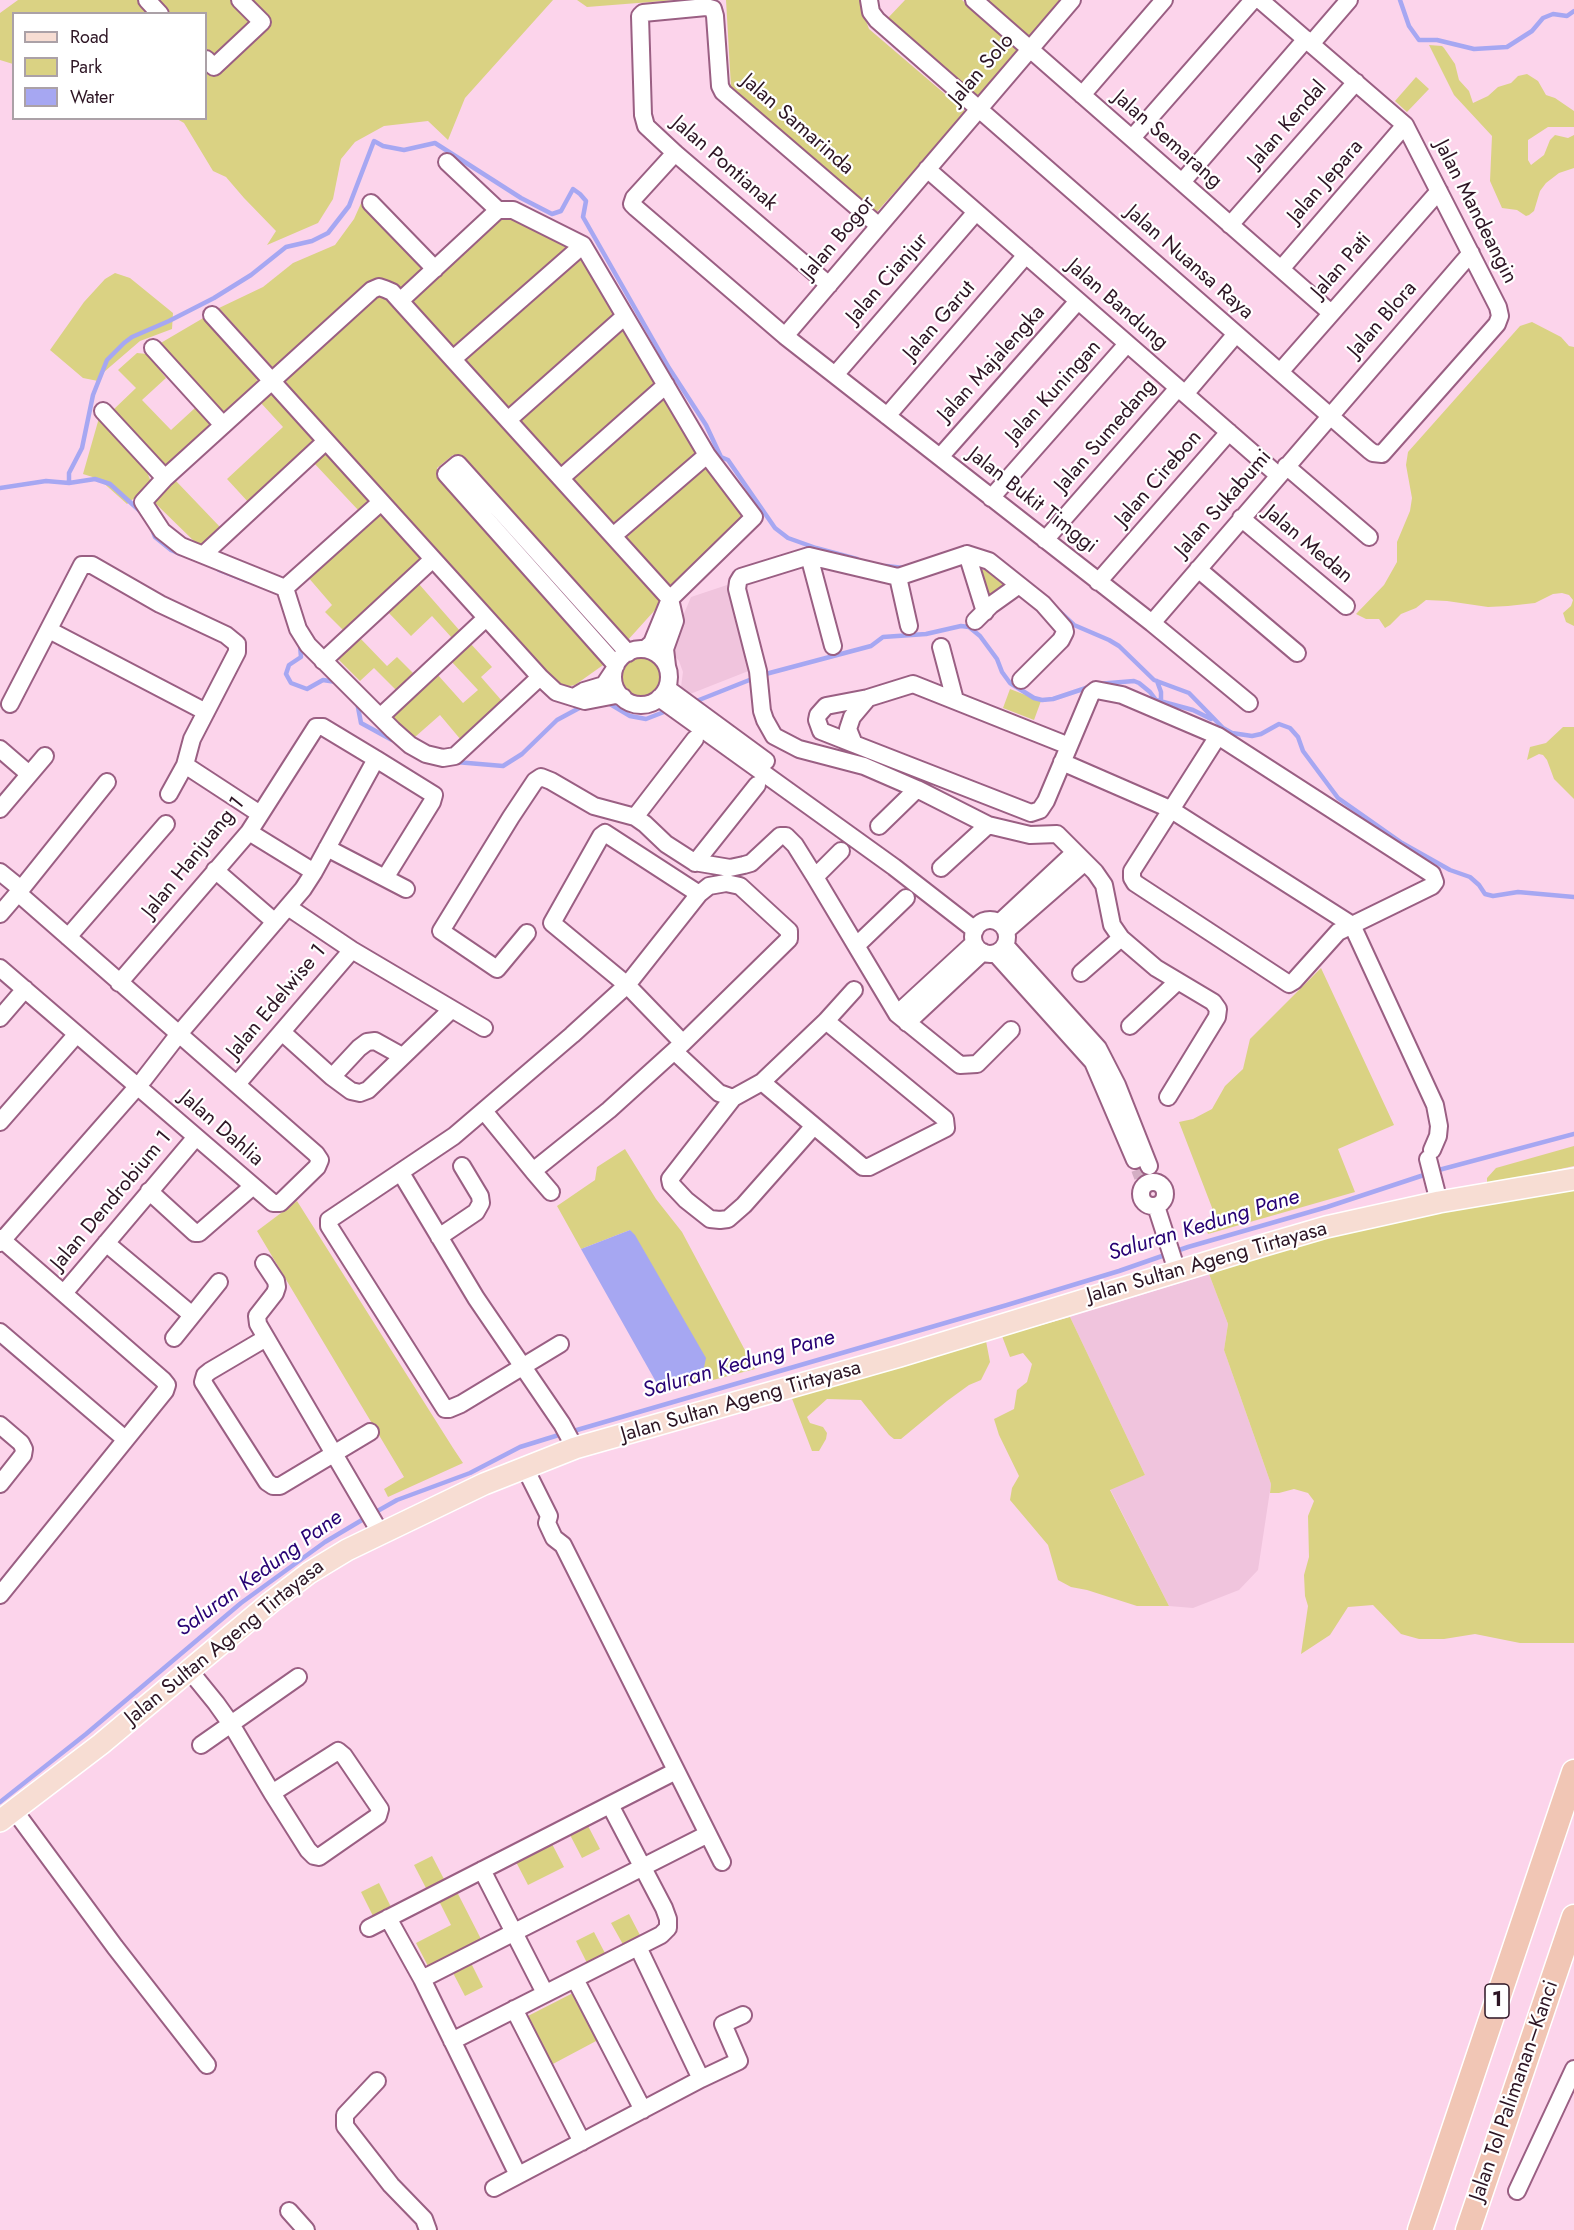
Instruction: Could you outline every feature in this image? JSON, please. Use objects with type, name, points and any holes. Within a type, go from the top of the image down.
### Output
[{"type":"highway","name":"1","points":[[1420,2230],[1574,1772]]},
{"type":"highway","name":"Jalan Tol Palimanan–Kanci","points":[[1468,2230],[1574,1917]]},
{"type":"main road","name":"Jalan Sultan Ageng Tirtayasa","points":[[7,1815],[101,1744],[309,1573],[378,1529],[525,1468],[572,1443],[636,1432],[900,1356],[1175,1266],[1326,1227],[1437,1194],[1574,1179]]},
{"type":"street","points":[[147,0],[158,12]]},
{"type":"street","points":[[207,59],[214,67],[262,22],[240,0]]},
{"type":"street","name":"Jalan Nuansa Raya","points":[[869,0],[871,12],[877,20],[1369,450]]},
{"type":"street","name":"Jalan Semarang","points":[[974,0],[1331,313]]},
{"type":"street","name":"Jalan Solo","points":[[927,169],[1072,0]]},
{"type":"street","points":[[1082,95],[1164,0]]},
{"type":"street","points":[[1132,138],[1253,0]]},
{"type":"street","name":"Jalan Mandeangin","points":[[1260,0],[1405,125],[1498,307],[1500,316],[1497,324],[1385,451],[1378,454],[1369,450]]},
{"type":"street","points":[[1182,182],[1349,0]]},
{"type":"street","name":"Jalan Samarinda","points":[[674,10],[706,7],[713,9],[720,86],[723,92],[879,226]]},
{"type":"street","name":"Jalan Pontianak","points":[[674,10],[643,13],[640,16],[646,126],[829,285]]},
{"type":"street","name":"Jalan Kendal","points":[[1230,225],[1356,82]]},
{"type":"street","name":"Jalan Jepara","points":[[1281,269],[1405,125]]},
{"type":"street","name":"Jalan Bukit Timggi","points":[[675,153],[634,198],[632,204],[785,336],[1152,622],[1250,703]]},
{"type":"street","points":[[447,162],[498,210]]},
{"type":"street","name":"Jalan Bogor","points":[[785,336],[927,169]]},
{"type":"street","name":"Jalan Bandung","points":[[927,169],[1229,432],[1369,537]]},
{"type":"street","name":"Jalan Pati","points":[[1280,372],[1439,190]]},
{"type":"street","points":[[371,202],[435,269]]},
{"type":"street","points":[[400,301],[498,210],[513,210],[583,245],[707,455],[754,517],[670,599],[652,643],[615,668],[604,685],[584,691],[574,697]]},
{"type":"street","name":"Jalan Cianjur","points":[[835,375],[976,212]]},
{"type":"street","points":[[453,359],[583,245]]},
{"type":"street","name":"Jalan Blora","points":[[1329,416],[1471,253]]},
{"type":"street","name":"Jalan Garut","points":[[887,416],[1026,255]]},
{"type":"street","points":[[285,588],[203,555],[171,539],[143,502],[165,478],[375,288],[385,289],[392,292],[670,599],[675,621],[665,649],[675,702]]},
{"type":"street","name":"Jalan Majalengka","points":[[940,458],[1078,301]]},
{"type":"street","points":[[212,315],[486,618],[556,692],[566,697],[585,701],[616,695],[631,703],[641,705],[675,702],[990,938],[1098,1048],[1117,1085],[1145,1171],[1163,1187],[1166,1194],[1162,1202],[1156,1206],[1175,1266]]},
{"type":"street","points":[[508,420],[625,316]]},
{"type":"street","name":"Jalan Sumedang","points":[[1045,540],[1236,334]]},
{"type":"street","name":"Jalan Kuningan","points":[[991,498],[1127,344]]},
{"type":"street","points":[[153,348],[223,425]]},
{"type":"street","points":[[561,478],[666,385]]},
{"type":"street","points":[[103,411],[165,478]]},
{"type":"street","name":"Jalan Sukabumi","points":[[1152,622],[1329,416]]},
{"type":"street","name":"Jalan Cirebon","points":[[1098,582],[1229,432]]},
{"type":"street","points":[[203,555],[326,441]]},
{"type":"street","points":[[613,536],[707,455]]},
{"type":"street","points":[[622,698],[614,680],[615,668],[446,474],[458,464],[637,651],[662,658],[667,666]]},
{"type":"street","points":[[285,588],[381,502]]},
{"type":"street","name":"Jalan Medan","points":[[1241,518],[1346,606]]},
{"type":"street","points":[[967,554],[980,616],[1019,585]]},
{"type":"street","points":[[1021,680],[1061,640],[1065,632],[1060,622],[1043,604],[989,561],[967,554],[898,577],[809,556],[741,577],[738,582],[737,589],[759,676],[762,711],[774,736],[799,749],[864,766],[917,789],[988,825],[1030,835],[1057,834],[1095,872],[1104,885],[1112,925],[1120,938],[1156,968],[1213,1002],[1218,1009],[1217,1017],[1168,1097]]},
{"type":"street","points":[[809,556],[833,646]]},
{"type":"street","points":[[323,661],[433,559]]},
{"type":"street","points":[[10,704],[82,565],[88,564],[160,604],[226,634],[237,644],[237,652],[192,739],[184,765],[169,794]]},
{"type":"street","points":[[1198,569],[1297,654]]},
{"type":"street","points":[[898,577],[909,626]]},
{"type":"street","points":[[285,588],[298,628],[308,645],[410,745],[426,754],[443,758],[455,756],[540,677]]},
{"type":"street","points":[[380,717],[486,618]]},
{"type":"street","points":[[49,630],[206,712]]},
{"type":"street","points":[[941,647],[955,700]]},
{"type":"street","points":[[1068,746],[913,684],[868,698],[826,706],[818,714],[817,720],[821,731],[1031,813],[1040,810],[1046,801],[1089,698],[1096,690],[1122,695],[1218,736],[1432,874],[1435,882],[1432,886],[1338,932],[1294,981],[1288,984],[1135,883],[1132,872],[1218,736]]},
{"type":"street","points":[[854,744],[848,729],[849,722],[868,698]]},
{"type":"street","name":"Jalan Hanjuang 1","points":[[119,983],[249,832],[316,727],[323,727],[376,759]]},
{"type":"street","points":[[634,818],[695,739]]},
{"type":"street","points":[[0,749],[29,774]]},
{"type":"street","points":[[0,809],[45,756]]},
{"type":"street","points":[[0,1595],[165,1391],[167,1385],[64,1293],[1,1241],[137,1086],[288,907],[314,872],[376,759],[434,795],[432,802],[385,878]]},
{"type":"street","points":[[1062,762],[1170,810],[1352,925],[1435,1105],[1439,1126],[1438,1136],[1429,1158],[1437,1194]]},
{"type":"street","points":[[184,765],[260,814]]},
{"type":"street","points":[[527,933],[497,969],[441,931],[536,781],[541,777],[594,806],[634,818],[645,824],[666,844],[696,862],[723,867],[744,865],[751,862],[780,836],[786,836],[795,845],[902,1019],[960,1065],[977,1064],[1011,1030]]},
{"type":"street","points":[[0,914],[106,782]]},
{"type":"street","points":[[696,862],[757,785]]},
{"type":"street","points":[[879,826],[917,789]]},
{"type":"street","points":[[68,937],[166,824]]},
{"type":"street","points":[[941,868],[988,825]]},
{"type":"street","points":[[249,832],[314,872]]},
{"type":"street","points":[[699,894],[605,833],[601,836],[552,923],[627,985],[719,1093],[733,1098]]},
{"type":"street","points":[[327,848],[406,889]]},
{"type":"street","points":[[815,877],[841,851]]},
{"type":"street","points":[[902,1019],[1079,857]]},
{"type":"street","points":[[215,870],[275,922]]},
{"type":"street","points":[[0,872],[119,983],[237,1084]]},
{"type":"street","points":[[533,1171],[609,1110],[679,1047],[780,948],[790,935],[789,931],[740,886],[726,884],[709,886],[699,894],[627,985],[484,1111],[454,1136],[329,1220],[329,1226],[442,1406],[448,1409],[461,1404],[560,1344]]},
{"type":"street","points":[[857,945],[906,898]]},
{"type":"street","points":[[288,907],[352,950],[484,1028]]},
{"type":"street","points":[[1081,973],[1120,938]]},
{"type":"street","name":"Jalan Edelwise 1","points":[[237,1084],[352,950]]},
{"type":"street","name":"Jalan Dahlia","points":[[0,968],[252,1187],[277,1204],[317,1167],[320,1160],[237,1084]]},
{"type":"street","points":[[1130,1026],[1177,982]]},
{"type":"street","points":[[0,1018],[25,989]]},
{"type":"street","points":[[813,1127],[744,1205],[728,1219],[720,1221],[710,1219],[686,1200],[671,1184],[670,1179],[733,1098],[762,1082],[826,1021],[854,990]]},
{"type":"street","points":[[282,1032],[332,1077],[351,1091],[360,1094],[369,1090],[451,1010]]},
{"type":"street","points":[[762,1082],[813,1127],[866,1168],[943,1130],[947,1125],[945,1119],[826,1021]]},
{"type":"street","points":[[0,1122],[76,1035]]},
{"type":"street","points":[[332,1077],[367,1042],[375,1041],[402,1056]]},
{"type":"street","points":[[484,1111],[551,1192]]},
{"type":"street","name":"Jalan Dendrobium 1","points":[[64,1293],[196,1137]]},
{"type":"street","points":[[439,1237],[476,1212],[481,1203],[480,1196],[462,1166]]},
{"type":"street","points":[[401,1173],[476,1298],[562,1424],[572,1443]]},
{"type":"street","points":[[149,1191],[195,1233],[199,1233],[252,1187]]},
{"type":"street","points":[[106,1243],[192,1315]]},
{"type":"street","points":[[264,1263],[276,1281],[277,1287],[257,1316],[258,1324],[378,1529]]},
{"type":"street","points":[[174,1338],[219,1282]]},
{"type":"street","points":[[0,1332],[125,1439]]},
{"type":"street","points":[[266,1338],[210,1371],[203,1382],[267,1482],[273,1486],[280,1486],[370,1432]]},
{"type":"street","points":[[0,1425],[21,1443],[24,1449],[23,1455],[0,1484]]},
{"type":"street","points":[[525,1468],[549,1516],[547,1522],[555,1538],[563,1545],[722,1862]]},
{"type":"street","points":[[189,1671],[231,1724],[272,1793],[314,1856],[319,1857],[378,1816],[380,1809],[344,1756],[338,1751],[272,1793]]},
{"type":"street","points":[[201,1745],[298,1677]]},
{"type":"street","points":[[369,1928],[676,1771]]},
{"type":"street","points":[[452,2041],[661,1935],[668,1928],[668,1919],[644,1867],[610,1805]]},
{"type":"street","points":[[7,1815],[115,1947],[207,2065]]},
{"type":"street","points":[[422,1979],[708,1834]]},
{"type":"street","points":[[482,1870],[545,1994]]},
{"type":"street","points":[[387,1918],[422,1979],[518,2175]]},
{"type":"street","points":[[638,1947],[701,2079]]},
{"type":"street","points":[[575,1978],[643,2110]]},
{"type":"street","points":[[514,2009],[582,2142]]},
{"type":"street","points":[[494,2188],[739,2061],[723,2024],[743,2015]]},
{"type":"street","points":[[1517,2191],[1574,2069]]},
{"type":"street","points":[[377,2081],[345,2115],[345,2126],[391,2185],[424,2219],[428,2230]]},
{"type":"street","points":[[289,2211],[306,2230]]},
{"type":"shaded area","points":[[727,585],[751,670],[690,694],[681,687],[683,672],[679,661],[669,649],[691,597]]},
{"type":"shaded area","points":[[1209,1274],[1228,1324],[1224,1350],[1271,1484],[1258,1570],[1239,1590],[1193,1608],[1169,1606],[1110,1489],[1145,1475],[1070,1317]]},
{"type":"green space","points":[[18,0],[553,0],[465,98],[448,140],[428,121],[384,126],[355,142],[341,159],[333,199],[318,223],[267,245],[276,231],[226,177],[213,171],[184,123],[179,120],[207,120],[207,12],[12,12],[12,64],[0,60],[0,13]]},
{"type":"green space","points":[[577,0],[676,0],[587,7]]},
{"type":"green space","points":[[726,0],[861,0],[869,29],[966,112],[875,214],[731,87]]},
{"type":"green space","points":[[905,0],[962,0],[1020,49],[983,97],[977,98],[887,19]]},
{"type":"green space","points":[[985,0],[1064,0],[1030,39]]},
{"type":"green space","points":[[1429,45],[1444,48],[1455,64],[1459,80],[1469,91],[1473,103],[1488,96],[1498,87],[1511,83],[1518,76],[1527,74],[1538,81],[1546,95],[1555,98],[1574,111],[1574,127],[1548,127],[1528,140],[1528,160],[1531,165],[1544,155],[1550,140],[1555,135],[1568,138],[1574,135],[1574,168],[1559,173],[1546,183],[1540,191],[1534,211],[1529,215],[1526,216],[1517,210],[1502,208],[1490,181],[1492,136],[1454,95]]},
{"type":"green space","points":[[1416,77],[1429,89],[1407,112],[1395,101]]},
{"type":"green space","points":[[362,201],[426,267],[399,292],[376,283],[274,369],[219,308],[263,287],[293,263],[335,245],[354,219]]},
{"type":"green space","points":[[505,214],[577,242],[743,511],[744,518],[673,584],[665,585],[410,305],[409,298]]},
{"type":"green space","points":[[115,273],[130,278],[173,313],[172,329],[140,341],[104,372],[98,381],[83,378],[50,350],[84,302],[105,279]]},
{"type":"green space","points":[[382,293],[660,597],[660,603],[655,610],[627,641],[460,457],[453,455],[437,468],[438,477],[606,663],[575,685],[565,687],[551,677],[287,386],[288,376]]},
{"type":"green space","points":[[205,317],[255,373],[257,381],[254,389],[224,413],[159,344]]},
{"type":"green space","points":[[1532,322],[1561,337],[1569,346],[1574,347],[1574,626],[1566,622],[1563,613],[1571,606],[1573,600],[1569,595],[1562,593],[1553,594],[1535,603],[1508,606],[1488,607],[1426,600],[1416,608],[1401,614],[1385,628],[1379,619],[1366,619],[1356,614],[1384,585],[1397,562],[1397,542],[1410,511],[1412,498],[1406,465],[1408,452],[1520,326]]},
{"type":"green space","points":[[137,353],[147,354],[166,378],[142,400],[171,430],[195,408],[210,424],[210,429],[170,465],[164,466],[112,411],[136,388],[118,370]]},
{"type":"green space","points":[[272,395],[312,437],[312,441],[309,447],[249,503],[227,479],[283,427],[261,403]]},
{"type":"green space","points":[[99,418],[147,472],[151,482],[127,504],[99,479],[83,474]]},
{"type":"green space","points":[[324,454],[329,455],[368,500],[359,511],[313,462]]},
{"type":"green space","points":[[176,481],[220,527],[202,545],[199,546],[155,503],[155,498]]},
{"type":"green space","points":[[381,514],[418,554],[420,560],[345,632],[325,612],[332,605],[307,576]]},
{"type":"green space","points":[[986,569],[1005,582],[1006,585],[1000,593],[988,595],[980,574]]},
{"type":"green space","points":[[419,584],[460,631],[452,638],[432,616],[411,636],[388,612]]},
{"type":"green space","points":[[360,638],[387,666],[397,657],[413,673],[396,690],[374,668],[360,681],[339,660],[341,655]]},
{"type":"green space","points":[[470,643],[492,667],[481,677],[502,701],[461,740],[440,715],[415,737],[393,718],[397,710],[437,674],[463,703],[478,690],[451,661]]},
{"type":"green space","points":[[640,657],[654,663],[660,677],[654,691],[640,697],[626,691],[620,677],[626,663]]},
{"type":"green space","points":[[1010,689],[1041,701],[1034,720],[1003,708]]},
{"type":"green space","points":[[1563,727],[1574,727],[1574,799],[1554,779],[1543,755],[1539,754],[1527,760],[1530,747],[1546,743]]},
{"type":"green space","points":[[1321,968],[1394,1125],[1338,1149],[1355,1192],[1208,1234],[1203,1222],[1216,1218],[1179,1122],[1193,1119],[1212,1109],[1225,1086],[1243,1069],[1250,1039]]},
{"type":"green space","points":[[1574,1146],[1574,1166],[1487,1185],[1487,1178],[1496,1168]]},
{"type":"green space","points":[[625,1149],[656,1199],[682,1232],[755,1369],[663,1393],[656,1382],[695,1376],[630,1230],[581,1249],[557,1206],[595,1180],[597,1167]]},
{"type":"green space","points":[[1574,1186],[1574,1643],[1520,1643],[1475,1634],[1444,1639],[1419,1639],[1401,1634],[1373,1605],[1348,1607],[1330,1635],[1301,1654],[1308,1606],[1304,1575],[1309,1557],[1308,1516],[1314,1501],[1308,1493],[1294,1489],[1270,1493],[1271,1484],[1224,1350],[1228,1324],[1209,1274],[1313,1241],[1489,1200]]},
{"type":"green space","points":[[297,1201],[463,1463],[388,1497],[384,1489],[404,1477],[257,1231]]},
{"type":"green space","points":[[1070,1317],[1145,1475],[1110,1490],[1169,1606],[1137,1606],[1071,1587],[1058,1580],[1048,1545],[1010,1500],[1012,1488],[1019,1476],[999,1435],[994,1419],[1014,1409],[1017,1390],[1027,1382],[1032,1364],[1023,1353],[1010,1357],[1002,1336]]},
{"type":"green space","points":[[986,1341],[990,1362],[981,1380],[969,1385],[947,1401],[901,1439],[894,1439],[889,1435],[861,1400],[827,1399],[807,1417],[810,1423],[823,1427],[827,1433],[819,1451],[812,1451],[791,1396]]},
{"type":"green space","points":[[587,1824],[600,1849],[582,1858],[569,1833]]},
{"type":"green space","points":[[551,1842],[564,1867],[528,1885],[515,1860]]},
{"type":"green space","points":[[432,1856],[445,1881],[427,1890],[414,1865]]},
{"type":"green space","points":[[379,1883],[392,1909],[374,1918],[361,1892]]},
{"type":"green space","points":[[456,1890],[482,1941],[429,1968],[416,1943],[451,1925],[438,1899]]},
{"type":"green space","points":[[629,1914],[642,1939],[625,1948],[611,1923]]},
{"type":"green space","points":[[594,1932],[607,1957],[589,1967],[576,1941]]},
{"type":"green space","points":[[470,1961],[483,1987],[465,1996],[452,1971]]},
{"type":"green space","points":[[573,1993],[598,2040],[551,2065],[526,2017]]},
{"type":"water","points":[[630,1230],[706,1358],[703,1372],[695,1376],[656,1382],[581,1249]]},
{"type":"waterway","points":[[1400,0],[1409,26],[1419,40],[1437,40],[1474,49],[1507,47],[1532,31],[1543,18],[1553,14],[1567,16],[1574,11]]},
{"type":"waterway","points":[[69,483],[69,473],[82,448],[93,395],[107,360],[124,343],[214,298],[251,275],[286,247],[312,241],[328,233],[349,206],[374,141],[383,146],[404,150],[435,143],[521,198],[552,214],[561,211],[573,189],[580,194],[586,201],[583,217],[669,368],[706,425],[721,457],[728,460],[775,528],[788,538],[857,559]]},
{"type":"waterway","points":[[0,488],[46,481],[69,483],[95,479],[110,484],[141,512]]},
{"type":"waterway","points":[[152,529],[155,537],[180,554]]},
{"type":"waterway","points":[[886,566],[904,568]]},
{"type":"waterway","points":[[219,570],[247,581]]},
{"type":"waterway","points":[[1059,611],[1074,625],[1119,646],[1154,680],[1189,693],[1223,728],[1232,733],[1252,736],[1261,734],[1279,724],[1290,728],[1298,737],[1303,751],[1338,798],[1402,843],[1450,870],[1470,877],[1485,894],[1493,896],[1518,892],[1574,897]]},
{"type":"waterway","points":[[694,702],[762,675],[871,646],[883,637],[926,634],[961,626],[969,627],[980,636],[997,659],[1010,683],[1034,698],[1053,699],[1089,687]]},
{"type":"waterway","points":[[300,645],[301,657],[289,665],[286,674],[291,683],[307,689],[323,680],[336,682]]},
{"type":"waterway","points":[[1097,684],[1134,681],[1150,692],[1156,700],[1193,710],[1211,719]]},
{"type":"waterway","points":[[1157,681],[1161,692],[1161,702]]},
{"type":"waterway","points":[[605,701],[630,716],[646,719],[669,710]]},
{"type":"waterway","points":[[357,702],[361,723],[392,740]]},
{"type":"waterway","points":[[456,762],[503,766],[522,754],[557,720],[583,706]]},
{"type":"waterway","name":"Saluran Kedung Pane","points":[[1435,1171],[1574,1134]]},
{"type":"waterway","name":"Saluran Kedung Pane","points":[[570,1432],[1007,1305],[1427,1174]]},
{"type":"waterway","name":"Saluran Kedung Pane","points":[[374,1513],[397,1500],[470,1473],[520,1447],[562,1434]]},
{"type":"waterway","name":"Saluran Kedung Pane","points":[[0,1802],[86,1734],[241,1603],[325,1542],[367,1517]]},
{"type":"tunnel","points":[[1139,1169],[1142,1177]]}]
